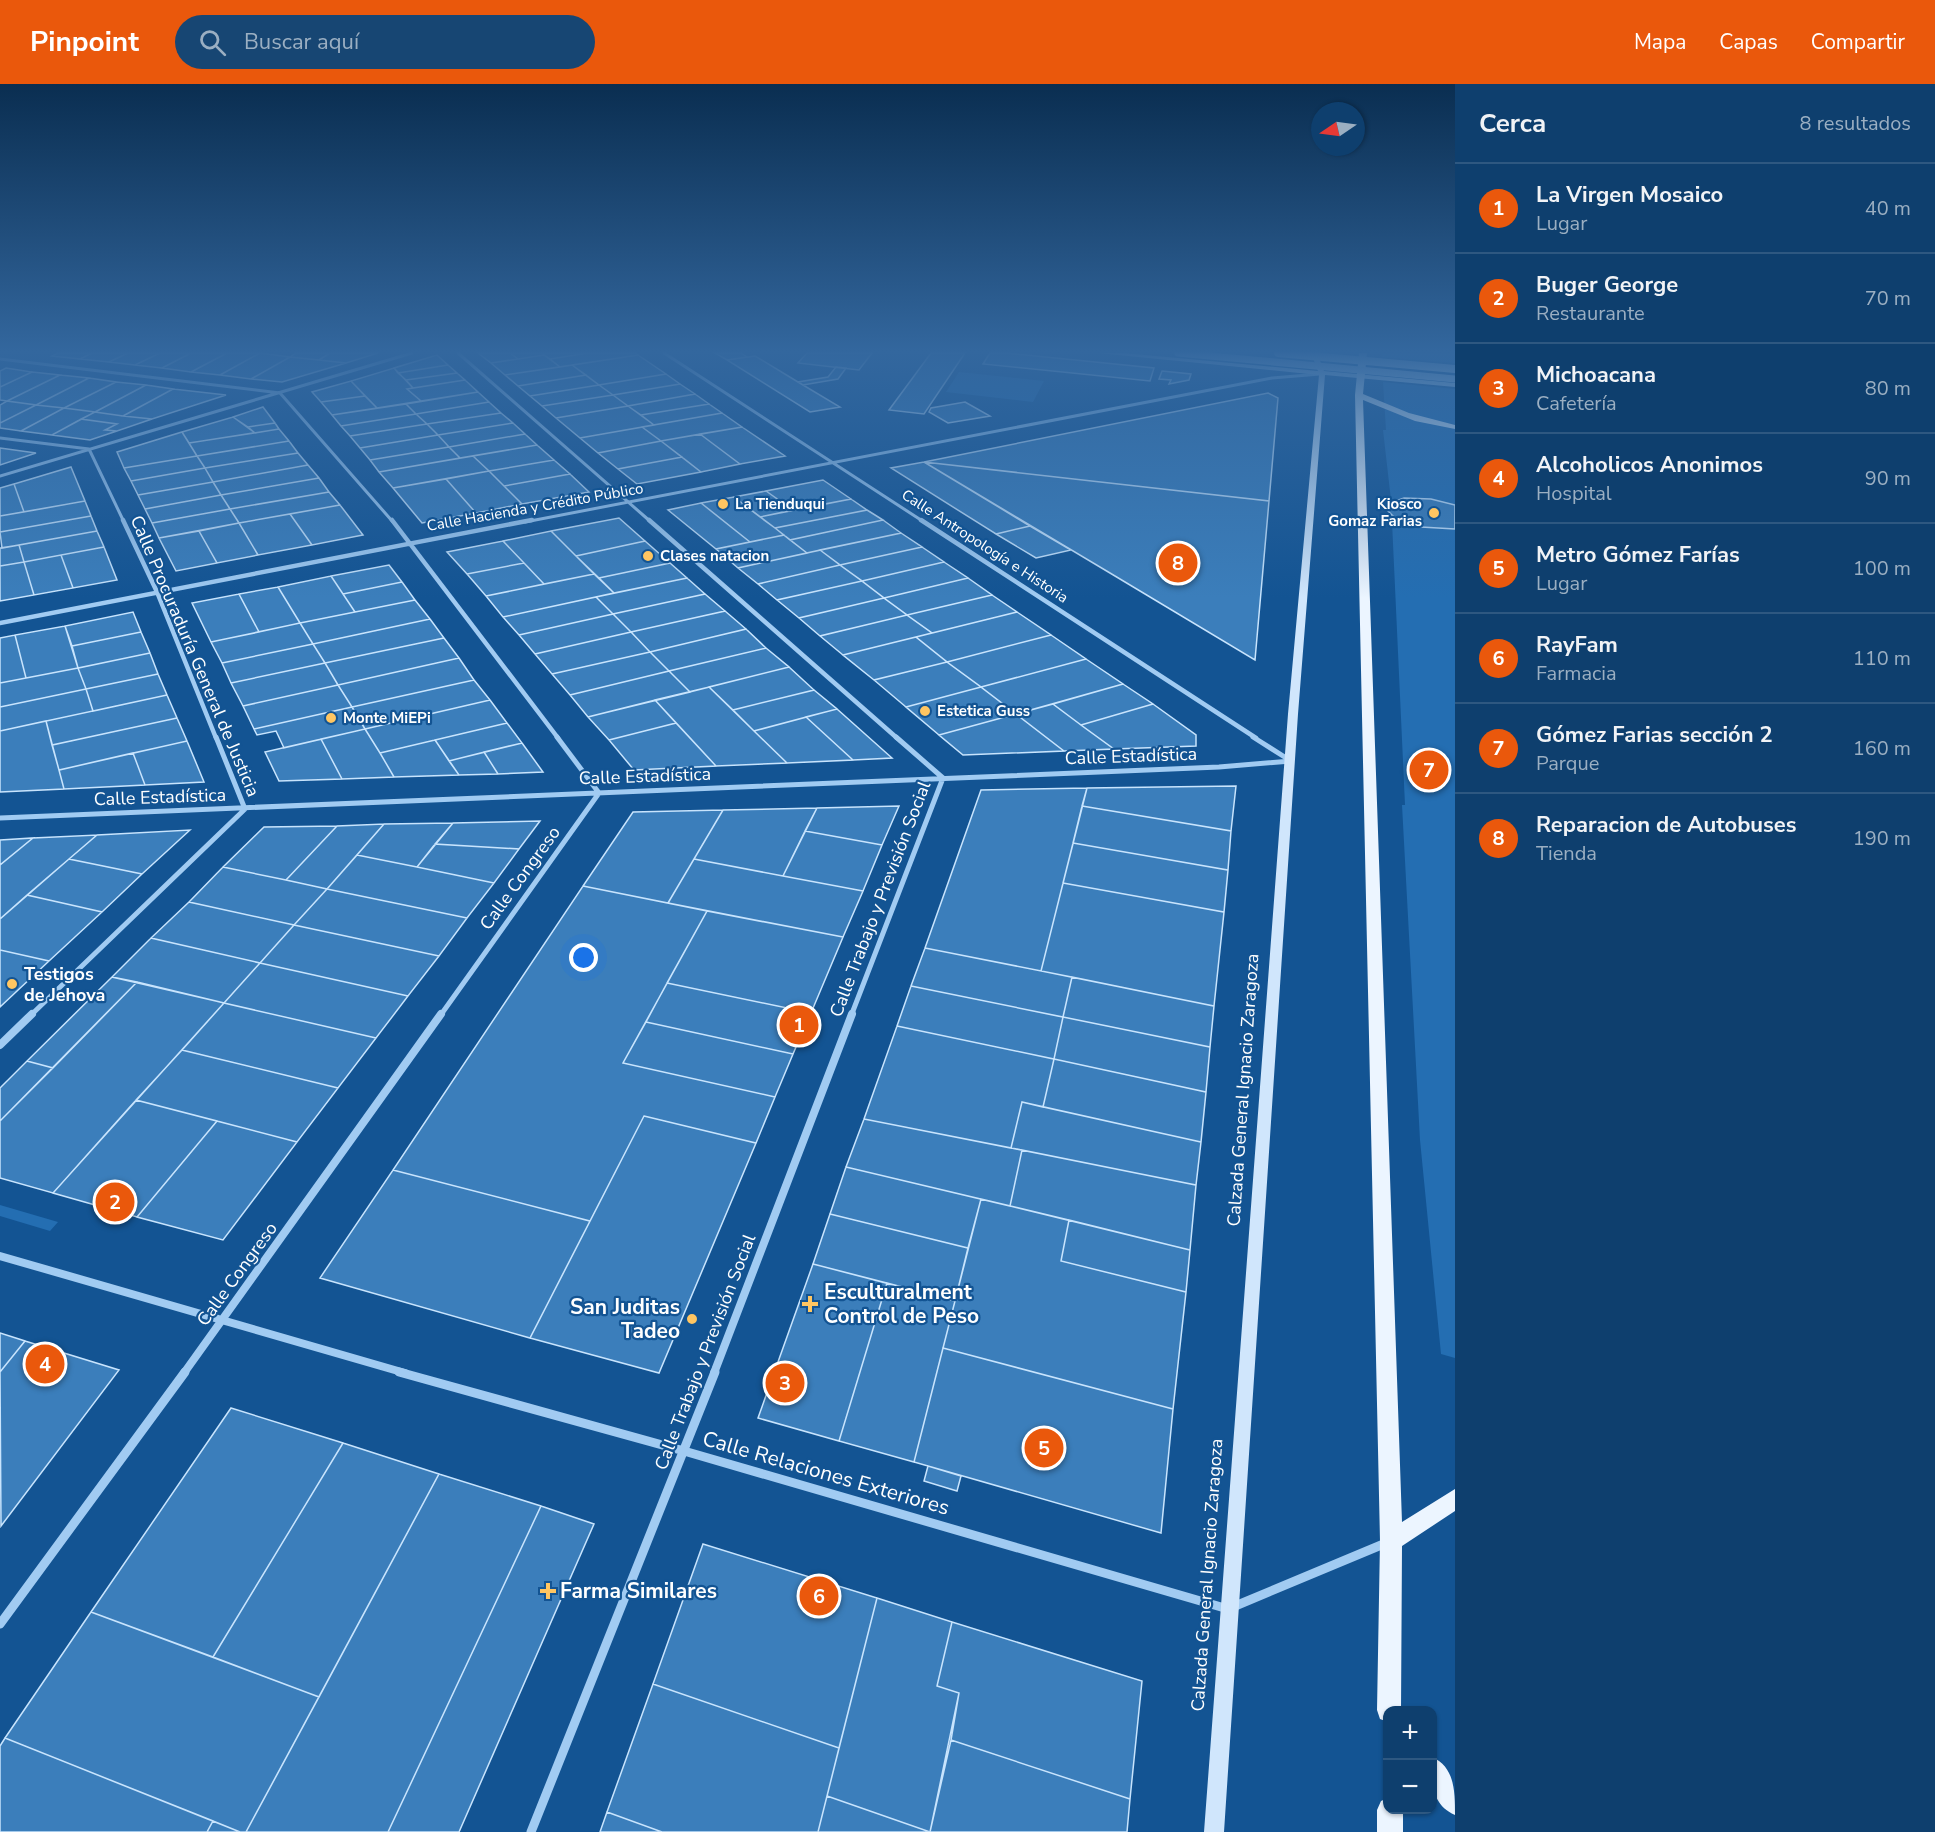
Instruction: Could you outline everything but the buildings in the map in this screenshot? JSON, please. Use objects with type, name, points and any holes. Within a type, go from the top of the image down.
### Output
[{"type":"main road","name":"Calzada General Ignacio Zaragoza","points":[[1214,1832],[1228,1609],[1317,435]]},
{"type":"main road","points":[[1360,435],[1391,1540],[1392,1705]]},
{"type":"main road","points":[[1391,1540],[1455,1500]]},
{"type":"main road","points":[[1437,1776],[1455,1802]]},
{"type":"main road","points":[[1390,1814],[1390,1832]]},
{"type":"street","points":[[0,476],[138,435]]},
{"type":"street","points":[[317,435],[411,542],[599,793]]},
{"type":"street","name":"Calle Trabajo y Previsión Social","points":[[531,1832],[684,1451],[943,778],[552,435]]},
{"type":"street","name":"Calle Antropología e Historia","points":[[791,435],[1291,761]]},
{"type":"street","name":"Calle Hacienda y Crédito Público","points":[[0,623],[977,435]]},
{"type":"street","points":[[0,438],[89,449]]},
{"type":"street","name":"Calle Procuraduría General de Justicia","points":[[0,1046],[245,808],[157,592],[89,449]]},
{"type":"street","name":"Calle Estadística","points":[[0,818],[1207,768],[1291,761]]},
{"type":"street","name":"Calle Congreso","points":[[0,1624],[221,1322],[599,793]]},
{"type":"street","name":"Calle Relaciones Exteriores","points":[[0,1256],[221,1322],[684,1451],[1228,1609]]},
{"type":"street","points":[[1228,1609],[1391,1540]]},
{"type":"shaded area","points":[[1384,435],[1455,435],[1455,1358],[1441,1354],[1420,1140],[1402,805],[1405,805],[1391,500]]},
{"type":"shaded area","points":[[0,1205],[58,1222],[50,1231],[0,1216]]},
{"type":"place","name":"La Tienduqui","points":[[723,504]]},
{"type":"place","name":"Kiosco Gomaz Farias","points":[[1434,513]]},
{"type":"place","name":"Clases natacion","points":[[648,556]]},
{"type":"place","name":"Reparacion de Autobuses","points":[[1178,563]]},
{"type":"place","name":"Estetica Guss","points":[[925,711]]},
{"type":"place","name":"Monte MiEPi","points":[[331,718]]},
{"type":"place","name":"Gómez Farias sección 2","points":[[1429,770]]},
{"type":"place","name":"Testigos de Jehova","points":[[12,984]]},
{"type":"place","name":"La Virgen Mosaico","points":[[799,1025]]},
{"type":"place","name":"Buger George","points":[[115,1202]]},
{"type":"place","name":"Esculturalment Control de Peso","points":[[810,1304]]},
{"type":"place","name":"San Juditas Tadeo","points":[[692,1319]]},
{"type":"place","name":"Alcoholicos Anonimos","points":[[45,1364]]},
{"type":"place","name":"Michoacana","points":[[785,1383]]},
{"type":"place","name":"Metro Gómez Farías","points":[[1044,1448]]},
{"type":"place","name":"Farma Similares","points":[[548,1591]]},
{"type":"place","name":"RayFam","points":[[819,1596]]}]
